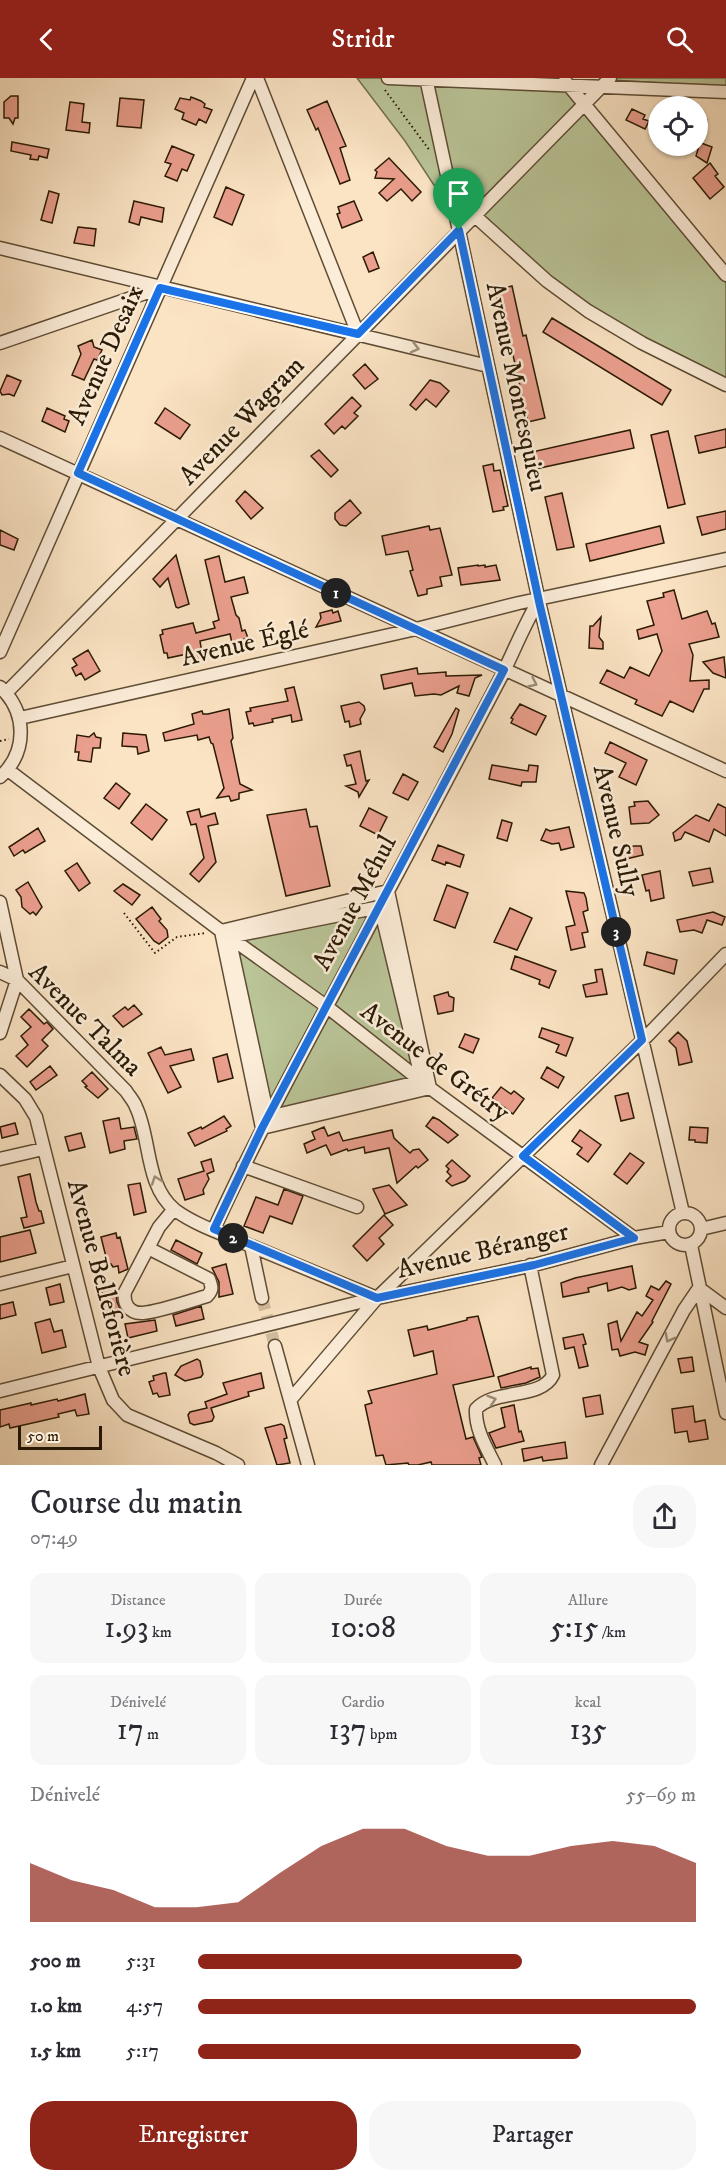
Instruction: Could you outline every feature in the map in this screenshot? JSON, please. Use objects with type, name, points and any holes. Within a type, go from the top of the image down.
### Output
[{"type":"street","name":"Avenue Desaix","points":[[0,652],[255,78]]},
{"type":"street","points":[[255,78],[358,334]]},
{"type":"street","points":[[385,82],[426,79],[606,82],[726,92]]},
{"type":"street","name":"Avenue Montesquieu","points":[[426,79],[539,600]]},
{"type":"street","points":[[565,81],[726,275]]},
{"type":"street","name":"Avenue Wagram","points":[[3,690],[177,519],[606,82]]},
{"type":"street","points":[[479,212],[548,281],[588,311],[642,343],[726,385]]},
{"type":"street","points":[[0,248],[488,366]]},
{"type":"street","points":[[0,343],[160,288]]},
{"type":"street","points":[[0,438],[726,771]]},
{"type":"street","name":"Avenue Églé","points":[[20,718],[726,559]]},
{"type":"street","name":"Avenue Méhul","points":[[214,1229],[265,1122],[380,907],[504,670],[527,619],[539,600]]},
{"type":"street","name":"Avenue Sully","points":[[539,600],[683,1213]]},
{"type":"street","points":[[3,690],[15,706],[20,718],[21,736],[17,754],[4,773]]},
{"type":"street","name":"Avenue de Grétry","points":[[4,773],[326,1006],[426,1085],[634,1238]]},
{"type":"street","points":[[225,934],[388,891],[426,1085]]},
{"type":"street","points":[[0,902],[17,980],[0,1033]]},
{"type":"street","points":[[225,934],[380,907],[426,1085]]},
{"type":"street","points":[[225,934],[265,1122],[426,1085]]},
{"type":"street","points":[[291,1400],[377,1298],[642,1040],[726,954]]},
{"type":"street","name":"Avenue Talma","points":[[0,972],[17,980],[126,1091],[137,1108],[152,1169],[161,1192],[174,1209],[194,1221],[251,1246],[377,1298]]},
{"type":"street","name":"Avenue Belleforière","points":[[0,1075],[25,1099],[36,1117],[99,1367],[113,1400],[127,1415],[216,1453],[238,1465]]},
{"type":"street","points":[[0,1159],[43,1149]]},
{"type":"street","points":[[243,1166],[357,1207]]},
{"type":"street","points":[[148,1248],[209,1279],[212,1291],[207,1296],[142,1313],[130,1310],[124,1299],[125,1292],[148,1248],[159,1227],[174,1209]]},
{"type":"street","points":[[683,1213],[693,1215],[701,1229],[699,1239],[691,1245],[677,1243],[669,1232],[674,1218],[683,1213]]},
{"type":"street","points":[[701,1229],[726,1223]]},
{"type":"street","name":"Avenue Béranger","points":[[0,1391],[377,1298],[530,1265],[634,1238],[669,1232]]},
{"type":"street","points":[[691,1245],[726,1413]]},
{"type":"street","points":[[251,1246],[262,1298]]},
{"type":"street","points":[[495,1465],[475,1418],[476,1409],[487,1400],[541,1387],[553,1375],[530,1265]]},
{"type":"street","points":[[0,1284],[73,1266]]},
{"type":"street","points":[[699,1288],[726,1308]]},
{"type":"street","points":[[601,1465],[684,1310],[699,1288]]},
{"type":"street","points":[[276,1346],[308,1465]]},
{"type":"path","points":[[385,82],[434,156]]},
{"type":"path","points":[[461,188],[479,212]]},
{"type":"path","points":[[124,913],[155,953],[177,937],[225,934]]},
{"type":"green space","points":[[357,78],[557,78],[726,283],[726,381],[616,323],[550,277],[483,217],[451,211],[405,141]]},
{"type":"green space","points":[[614,78],[726,78],[726,87],[612,80]]},
{"type":"green space","points":[[380,907],[422,1081],[268,1117],[229,937]]},
{"type":"building","points":[[11,96],[18,96],[18,118],[15,118],[13,124],[9,118],[4,118],[4,102]]},
{"type":"building","points":[[191,97],[201,101],[205,104],[204,107],[212,110],[206,123],[199,119],[196,125],[182,119],[184,113],[175,109],[180,98],[190,100]]},
{"type":"building","points":[[120,98],[144,100],[141,128],[117,126]]},
{"type":"building","points":[[327,101],[346,146],[340,148],[350,180],[340,184],[318,128],[316,130],[307,110]]},
{"type":"building","points":[[70,102],[84,104],[82,122],[90,123],[89,133],[66,130]]},
{"type":"building","points":[[632,109],[645,115],[643,119],[648,121],[648,123],[645,129],[626,120]]},
{"type":"building","points":[[12,142],[49,149],[47,158],[39,156],[38,160],[30,159],[31,155],[11,151]]},
{"type":"building","points":[[172,146],[194,155],[187,171],[182,169],[177,181],[165,176],[171,164],[165,162]]},
{"type":"building","points":[[708,146],[712,147],[707,163],[696,156],[708,156]]},
{"type":"building","points":[[389,158],[421,192],[412,201],[401,189],[387,201],[379,193],[394,179],[375,178],[377,172],[375,170]]},
{"type":"building","points":[[710,163],[718,174],[715,176],[724,187],[710,199],[693,178]]},
{"type":"building","points":[[226,187],[244,195],[232,225],[214,217]]},
{"type":"building","points":[[49,191],[59,194],[52,223],[41,220]]},
{"type":"building","points":[[134,201],[164,208],[162,222],[141,217],[139,225],[129,222]]},
{"type":"building","points":[[354,201],[362,220],[342,228],[337,214],[340,213],[338,207]]},
{"type":"building","points":[[78,227],[96,229],[94,246],[74,243]]},
{"type":"building","points":[[373,252],[379,268],[369,272],[363,257]]},
{"type":"building","points":[[512,286],[545,418],[528,422],[506,324],[503,325],[495,290]]},
{"type":"building","points":[[552,318],[671,390],[662,405],[543,332]]},
{"type":"building","points":[[92,340],[94,347],[102,350],[97,360],[94,359],[84,380],[72,375],[81,354],[78,346]]},
{"type":"building","points":[[365,364],[378,379],[365,389],[353,375]]},
{"type":"building","points":[[7,375],[21,381],[14,396],[2,395],[0,391]]},
{"type":"building","points":[[430,380],[440,383],[449,391],[436,407],[426,399],[416,410],[410,405]]},
{"type":"building","points":[[352,397],[361,406],[354,413],[358,416],[345,429],[342,426],[334,434],[325,424]]},
{"type":"building","points":[[47,408],[65,416],[64,419],[69,421],[65,432],[42,421]]},
{"type":"building","points":[[165,408],[190,425],[180,439],[155,423]]},
{"type":"building","points":[[726,429],[726,447],[699,453],[695,436]]},
{"type":"building","points":[[630,430],[634,448],[535,469],[532,452]]},
{"type":"building","points":[[668,431],[685,504],[668,508],[651,435]]},
{"type":"building","points":[[319,450],[338,470],[331,477],[311,456]]},
{"type":"building","points":[[493,464],[494,471],[500,470],[508,506],[503,507],[504,510],[493,512],[483,466]]},
{"type":"building","points":[[245,491],[263,508],[251,519],[236,501]]},
{"type":"building","points":[[562,493],[574,547],[557,550],[545,497]]},
{"type":"building","points":[[350,500],[361,513],[346,526],[340,525],[335,519],[335,513]]},
{"type":"building","points":[[726,511],[726,529],[702,535],[697,517]]},
{"type":"building","points":[[429,526],[430,530],[440,528],[452,575],[440,577],[442,586],[427,589],[427,594],[418,596],[410,571],[413,570],[408,551],[386,555],[382,536]]},
{"type":"building","points":[[660,526],[664,543],[590,561],[586,544]]},
{"type":"building","points":[[0,530],[18,539],[14,550],[0,545]]},
{"type":"building","points":[[176,555],[189,604],[178,608],[168,578],[160,587],[153,579]]},
{"type":"building","points":[[219,556],[225,582],[244,577],[248,593],[231,597],[242,631],[245,630],[248,638],[232,643],[230,634],[200,641],[203,659],[194,661],[192,653],[168,658],[167,653],[164,653],[160,635],[163,634],[162,630],[193,623],[196,633],[215,628],[213,622],[219,620],[205,560]]},
{"type":"building","points":[[485,565],[485,567],[496,565],[500,580],[461,585],[458,568]]},
{"type":"building","points":[[674,590],[682,619],[707,611],[712,624],[715,623],[719,637],[689,644],[693,655],[690,681],[709,680],[709,689],[704,689],[693,712],[670,701],[662,716],[635,704],[637,700],[600,683],[607,670],[624,678],[630,667],[649,676],[662,651],[657,634],[639,639],[637,630],[654,625],[647,601],[664,597],[663,593]]},
{"type":"building","points":[[332,610],[333,613],[338,611],[341,621],[316,627],[321,618],[320,613]]},
{"type":"building","points":[[601,617],[599,637],[603,642],[603,649],[589,648],[590,626],[593,626]]},
{"type":"building","points":[[88,650],[100,671],[85,680],[81,673],[76,676],[72,668],[77,665],[73,659]]},
{"type":"building","points":[[724,657],[726,678],[713,673],[703,662]]},
{"type":"building","points":[[417,668],[418,674],[446,672],[446,676],[482,675],[475,678],[469,696],[457,693],[459,686],[441,695],[415,696],[412,683],[384,689],[381,675]]},
{"type":"building","points":[[294,687],[302,720],[292,722],[291,715],[272,719],[273,722],[254,726],[253,723],[249,724],[246,712],[251,711],[250,708],[288,701],[285,689]]},
{"type":"building","points":[[359,702],[365,710],[360,719],[361,724],[350,727],[349,721],[345,722],[341,706]]},
{"type":"building","points":[[520,704],[546,716],[536,735],[511,723],[513,719],[511,718]]},
{"type":"building","points":[[456,708],[459,710],[452,734],[443,752],[434,747]]},
{"type":"building","points":[[229,709],[233,738],[231,741],[240,784],[252,790],[239,793],[239,799],[231,801],[229,796],[217,798],[224,788],[213,744],[209,737],[198,740],[197,735],[165,741],[163,733],[194,724],[192,714],[202,711],[203,714],[208,714]]},
{"type":"building","points":[[94,733],[96,737],[101,738],[100,748],[93,748],[91,762],[78,760],[79,752],[75,752],[77,735],[89,737]]},
{"type":"building","points":[[123,733],[146,735],[149,751],[138,754],[137,747],[122,746]]},
{"type":"building","points":[[610,742],[647,760],[636,785],[619,777],[626,763],[605,753]]},
{"type":"building","points":[[360,751],[366,781],[369,780],[359,797],[358,792],[346,786],[356,784],[351,765],[347,766],[344,755]]},
{"type":"building","points":[[492,765],[528,771],[529,765],[538,766],[536,782],[522,782],[521,786],[489,779]]},
{"type":"building","points":[[403,774],[418,782],[408,800],[393,793]]},
{"type":"building","points":[[116,783],[130,794],[119,809],[104,798]]},
{"type":"building","points":[[648,801],[659,815],[649,823],[631,824],[629,807],[635,806],[634,802]]},
{"type":"building","points":[[146,804],[167,820],[152,840],[131,823]]},
{"type":"building","points":[[718,804],[726,808],[726,836],[714,829],[709,842],[685,832],[681,839],[675,841],[673,833],[696,815],[709,821]]},
{"type":"building","points":[[369,808],[387,817],[378,835],[360,826]]},
{"type":"building","points":[[199,809],[201,817],[215,813],[218,824],[208,826],[216,862],[199,882],[190,874],[204,858],[196,824],[191,825],[187,812]]},
{"type":"building","points":[[306,809],[310,827],[317,826],[330,886],[286,896],[267,815]]},
{"type":"building","points":[[502,820],[512,823],[507,841],[497,838]]},
{"type":"building","points":[[569,827],[574,847],[561,850],[559,843],[552,844],[541,840],[546,829],[550,831]]},
{"type":"building","points":[[38,828],[45,841],[25,853],[23,850],[14,856],[9,847]]},
{"type":"building","points":[[438,845],[464,855],[460,867],[432,860]]},
{"type":"building","points":[[641,846],[643,855],[626,859],[623,849]]},
{"type":"building","points":[[77,863],[90,883],[79,891],[65,871]]},
{"type":"building","points":[[710,868],[713,882],[693,886],[689,872]]},
{"type":"building","points":[[660,871],[664,898],[651,901],[642,875]]},
{"type":"building","points":[[28,882],[42,907],[36,915],[33,912],[30,914],[22,907],[21,897],[16,890]]},
{"type":"building","points":[[123,884],[140,895],[132,905],[114,891]]},
{"type":"building","points":[[447,885],[468,893],[455,928],[434,920]]},
{"type":"building","points":[[566,891],[584,893],[588,910],[583,912],[588,932],[582,933],[585,947],[571,950],[566,927],[575,925]]},
{"type":"building","points":[[152,907],[167,930],[168,937],[159,944],[136,919]]},
{"type":"building","points":[[510,908],[532,918],[517,950],[494,942]]},
{"type":"building","points":[[713,912],[725,917],[722,925],[707,920],[702,933],[694,930],[680,932],[677,920]]},
{"type":"building","points":[[647,952],[677,960],[674,974],[644,965]]},
{"type":"building","points":[[515,956],[556,971],[549,988],[539,984],[540,980],[511,969]]},
{"type":"building","points":[[602,969],[607,994],[586,997],[583,985],[597,982],[595,970]]},
{"type":"building","points":[[448,992],[449,996],[454,998],[453,1011],[438,1014],[434,996]]},
{"type":"building","points":[[134,1005],[142,1014],[123,1027],[113,1016],[125,1007],[128,1010]]},
{"type":"building","points":[[29,1009],[44,1024],[47,1022],[53,1029],[42,1040],[48,1046],[27,1067],[16,1056],[28,1045],[21,1036],[31,1027],[21,1017]]},
{"type":"building","points":[[542,1028],[573,1038],[566,1056],[556,1052],[559,1045],[539,1037]]},
{"type":"building","points":[[678,1032],[687,1041],[692,1062],[679,1065],[676,1048],[669,1041]]},
{"type":"building","points":[[465,1034],[479,1039],[473,1053],[459,1047]]},
{"type":"building","points":[[161,1047],[165,1055],[191,1049],[194,1060],[170,1066],[181,1087],[168,1093],[148,1053]]},
{"type":"building","points":[[227,1054],[233,1078],[218,1082],[213,1058]]},
{"type":"building","points":[[50,1066],[57,1075],[36,1090],[30,1082]]},
{"type":"building","points":[[547,1067],[564,1077],[558,1088],[541,1078]]},
{"type":"building","points":[[92,1072],[108,1089],[98,1098],[85,1087],[87,1086],[82,1081]]},
{"type":"building","points":[[501,1087],[511,1094],[514,1091],[524,1099],[513,1114],[492,1098]]},
{"type":"building","points":[[628,1093],[634,1118],[621,1121],[615,1096]]},
{"type":"building","points":[[224,1116],[231,1126],[226,1129],[227,1131],[195,1146],[188,1133],[201,1127],[202,1129]]},
{"type":"building","points":[[433,1117],[458,1135],[448,1143],[426,1126]]},
{"type":"building","points":[[119,1118],[121,1129],[134,1127],[137,1139],[124,1141],[125,1149],[110,1153],[103,1121]]},
{"type":"building","points":[[15,1123],[18,1134],[2,1138],[0,1127]]},
{"type":"building","points":[[324,1127],[328,1136],[339,1132],[343,1141],[392,1130],[394,1138],[410,1153],[419,1149],[428,1160],[418,1168],[416,1166],[397,1183],[389,1148],[365,1153],[364,1147],[348,1151],[347,1149],[331,1155],[326,1145],[307,1153],[304,1144],[315,1139],[312,1132]]},
{"type":"building","points":[[690,1127],[708,1128],[707,1143],[689,1140]]},
{"type":"building","points":[[580,1130],[601,1145],[588,1162],[577,1154],[582,1148],[572,1141]]},
{"type":"building","points":[[81,1133],[85,1147],[69,1151],[65,1137]]},
{"type":"building","points":[[630,1153],[644,1163],[627,1184],[614,1174]]},
{"type":"building","points":[[211,1159],[214,1171],[207,1174],[209,1179],[203,1190],[204,1194],[185,1200],[178,1179],[204,1171],[201,1162]]},
{"type":"building","points":[[452,1160],[470,1176],[465,1181],[452,1186],[446,1181],[451,1176],[446,1166]]},
{"type":"building","points":[[30,1174],[36,1202],[44,1223],[24,1228],[21,1218],[27,1217],[18,1177]]},
{"type":"building","points":[[140,1183],[146,1212],[134,1215],[128,1185]]},
{"type":"building","points":[[389,1185],[407,1205],[385,1214],[373,1189]]},
{"type":"building","points":[[284,1189],[303,1196],[292,1224],[270,1216],[263,1233],[244,1226],[256,1197],[278,1205]]},
{"type":"building","points":[[384,1215],[393,1225],[379,1238],[384,1244],[367,1261],[353,1246]]},
{"type":"building","points":[[30,1230],[36,1253],[0,1262],[0,1237]]},
{"type":"building","points":[[116,1233],[117,1238],[120,1237],[128,1269],[119,1273],[118,1266],[108,1265],[101,1237]]},
{"type":"building","points":[[176,1240],[202,1253],[197,1264],[171,1250]]},
{"type":"building","points":[[226,1264],[233,1294],[219,1297],[219,1282],[212,1268]]},
{"type":"building","points":[[632,1266],[636,1288],[629,1290],[622,1287],[608,1291],[607,1283],[588,1288],[589,1292],[563,1297],[561,1283]]},
{"type":"building","points":[[666,1281],[671,1284],[653,1322],[639,1342],[648,1345],[645,1355],[635,1352],[620,1356],[618,1349],[612,1350],[608,1324],[617,1321],[621,1341],[637,1312],[642,1316],[653,1300],[646,1296],[651,1286],[659,1290]]},
{"type":"building","points":[[60,1284],[64,1302],[50,1305],[46,1288]]},
{"type":"building","points":[[115,1284],[117,1302],[122,1313],[108,1316],[101,1288]]},
{"type":"building","points":[[13,1302],[16,1315],[0,1319],[0,1305]]},
{"type":"building","points":[[201,1306],[204,1319],[176,1326],[173,1315]]},
{"type":"building","points":[[478,1316],[494,1376],[453,1385],[466,1439],[473,1437],[482,1457],[479,1458],[481,1465],[432,1465],[431,1462],[418,1465],[408,1463],[386,1465],[383,1455],[376,1456],[365,1405],[372,1403],[368,1391],[437,1374],[433,1351],[414,1356],[408,1330],[427,1326],[428,1330]]},
{"type":"building","points":[[50,1319],[54,1332],[62,1330],[66,1347],[42,1353],[35,1323]]},
{"type":"building","points":[[155,1320],[157,1331],[128,1338],[125,1324]]},
{"type":"building","points":[[583,1334],[588,1366],[579,1368],[574,1347],[565,1349],[563,1338]]},
{"type":"building","points":[[692,1357],[694,1371],[681,1373],[678,1359]]},
{"type":"building","points":[[197,1359],[200,1361],[203,1374],[201,1377],[185,1381],[175,1375],[181,1366]]},
{"type":"building","points":[[531,1367],[531,1369],[538,1368],[540,1377],[526,1383],[501,1388],[498,1377]]},
{"type":"building","points":[[166,1373],[170,1395],[159,1397],[157,1393],[153,1394],[149,1382],[154,1380],[153,1376]]},
{"type":"building","points":[[261,1373],[264,1388],[248,1392],[249,1396],[211,1408],[214,1417],[212,1421],[194,1425],[190,1423],[188,1415],[190,1412],[207,1408],[205,1402],[227,1394],[223,1383]]},
{"type":"building","points":[[85,1394],[89,1414],[77,1416],[75,1410],[58,1414],[59,1417],[10,1428],[9,1424],[0,1427],[0,1410],[31,1403],[31,1405],[57,1399],[58,1401]]},
{"type":"building","points":[[600,1395],[603,1414],[586,1417],[583,1398]]},
{"type":"building","points":[[514,1405],[519,1432],[521,1431],[524,1441],[496,1448],[489,1433],[505,1427],[501,1408]]},
{"type":"building","points":[[693,1406],[695,1422],[705,1420],[708,1439],[689,1442],[687,1431],[675,1433],[672,1409]]},
{"type":"building","points":[[281,1424],[284,1426],[287,1438],[284,1439],[290,1463],[277,1465],[265,1428]]},
{"type":"building","points":[[565,1442],[567,1458],[543,1461],[542,1457],[524,1461],[522,1449]]},
{"type":"tunnel","points":[[262,1298],[275,1346]]},
{"type":"route","points":[[459,230],[540,606],[642,1040],[523,1156],[634,1238],[534,1265],[377,1298],[214,1229],[262,1128],[504,670],[78,473],[160,288],[358,334],[459,230]]}]
